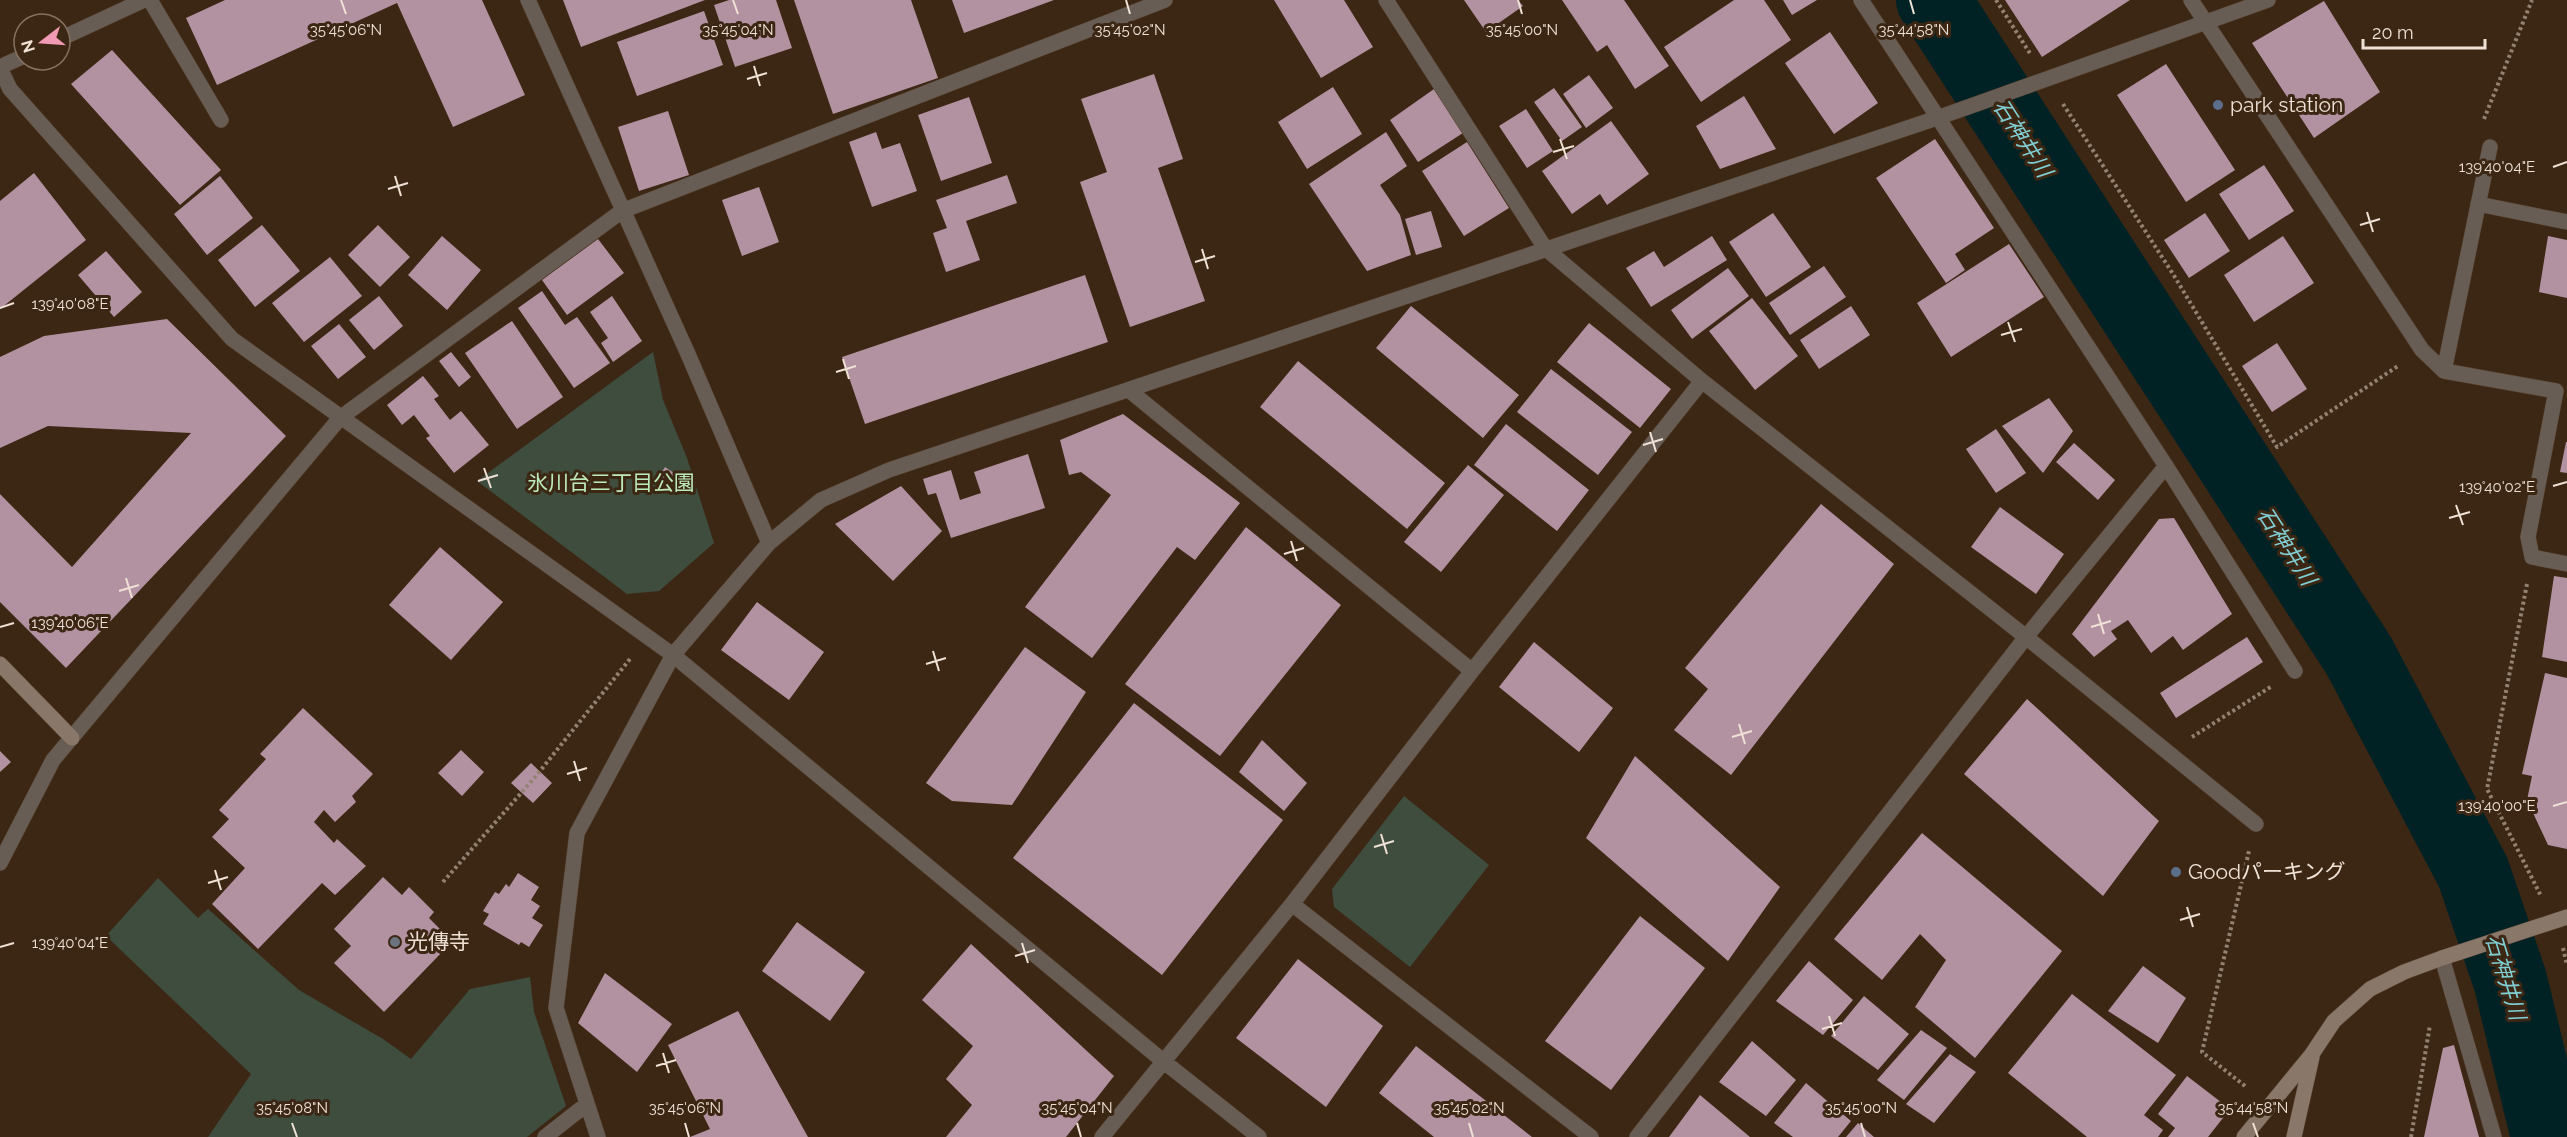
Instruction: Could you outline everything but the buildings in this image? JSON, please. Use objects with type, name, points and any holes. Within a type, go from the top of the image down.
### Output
[{"type":"street","points":[[72,33],[144,0]]},
{"type":"street","points":[[150,0],[221,120]]},
{"type":"street","points":[[528,0],[688,354],[769,543]]},
{"type":"street","points":[[0,863],[53,760],[340,418],[622,211],[1165,0]]},
{"type":"street","points":[[1386,0],[1545,248],[1702,381],[2026,637],[2256,824]]},
{"type":"street","points":[[1860,0],[1942,116],[2295,671]]},
{"type":"street","points":[[2191,0],[2422,350],[2444,371],[2562,392],[2528,537],[2532,556],[2567,564]]},
{"type":"street","points":[[598,1137],[556,1008],[577,833],[673,655],[769,543],[821,500],[869,479],[1545,248],[1942,116],[2268,0]]},
{"type":"street","points":[[0,68],[10,89],[232,339],[673,655],[1163,1061],[1259,1137]]},
{"type":"street","points":[[2444,371],[2490,147]]},
{"type":"street","points":[[2478,204],[2567,222]]},
{"type":"street","points":[[1102,1137],[1292,904],[1472,671],[1702,381]]},
{"type":"street","points":[[1130,391],[1472,671]]},
{"type":"street","points":[[1636,1137],[2026,637],[2166,466]]},
{"type":"street","points":[[0,664],[72,738]]},
{"type":"street","points":[[1292,904],[1591,1137]]},
{"type":"street","points":[[2244,1137],[2312,1054],[2334,1021],[2370,989],[2404,972],[2448,955],[2567,916]]},
{"type":"street","points":[[2448,955],[2494,1137]]},
{"type":"street","points":[[2294,1137],[2312,1054]]},
{"type":"street","points":[[545,1137],[587,1104]]},
{"type":"path","points":[[1996,0],[2174,274],[2277,447],[2422,350]]},
{"type":"path","points":[[2480,128],[2532,0]]},
{"type":"path","points":[[2532,556],[2487,789],[2543,900]]},
{"type":"path","points":[[443,882],[536,776],[620,673],[646,636]]},
{"type":"path","points":[[2167,753],[2295,671]]},
{"type":"path","points":[[2245,1086],[2202,1052],[2256,824]]},
{"type":"path","points":[[2561,941],[2567,965]]},
{"type":"path","points":[[2411,1137],[2431,1020]]},
{"type":"green space","name":"氷川台三丁目公園","points":[[653,352],[663,400],[687,458],[714,543],[659,591],[627,594],[477,481]]},
{"type":"green space","points":[[1404,796],[1489,865],[1410,967],[1334,907],[1332,889]]},
{"type":"green space","points":[[158,878],[198,918],[208,909],[299,990],[383,1039],[411,1059],[470,989],[530,977],[534,1012],[566,1106],[527,1137],[208,1137],[251,1074],[106,936]]},
{"type":"waterway","name":"石神井川","points":[[1933,0],[2359,656],[2473,872],[2510,980],[2548,1137]]},
{"type":"place","name":"park station","points":[[2218,105]]},
{"type":"place","name":"Goodパーキング","points":[[2176,872]]},
{"type":"place","name":"光傳寺","points":[[395,942]]}]
